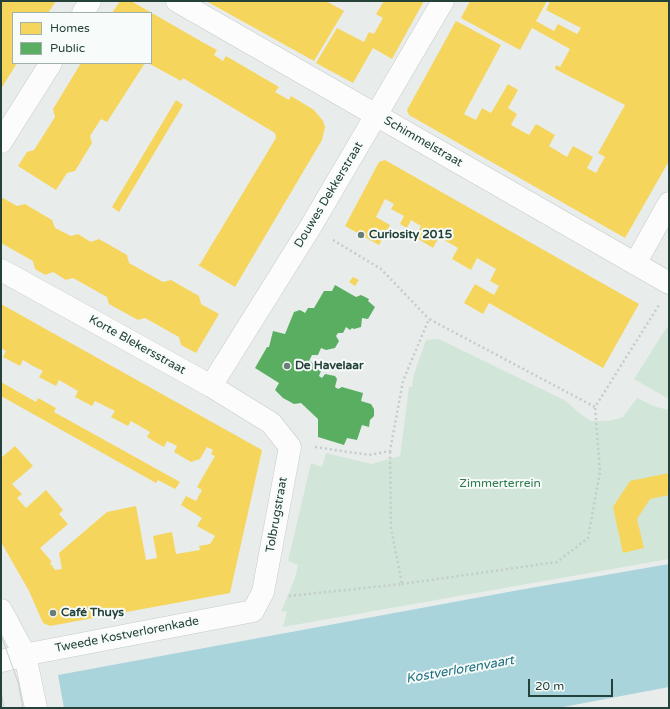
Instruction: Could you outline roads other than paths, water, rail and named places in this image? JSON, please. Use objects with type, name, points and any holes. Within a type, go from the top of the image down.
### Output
[{"type":"street","points":[[84,12],[90,1]]},
{"type":"street","name":"Schimmelstraat","points":[[177,1],[635,264],[665,292]]},
{"type":"street","name":"Douwes Dekkerstraat","points":[[211,386],[311,226],[443,1]]},
{"type":"street","points":[[1,142],[50,64]]},
{"type":"street","points":[[635,264],[669,203]]},
{"type":"street","name":"Korte Blekersstraat","points":[[1,270],[211,386],[271,422],[290,447]]},
{"type":"street","name":"Tolbrugstraat","points":[[253,611],[263,592],[290,447]]},
{"type":"street","points":[[1,610],[25,655],[36,708]]},
{"type":"street","name":"Tweede Kostverlorenkade","points":[[1,661],[25,655],[253,611]]},
{"type":"water","name":"Kostverlorenvaart","points":[[669,564],[669,687],[558,708],[64,708],[58,675],[519,590]]},
{"type":"tram line","points":[[1,635],[18,682],[23,708]]},
{"type":"tram line","points":[[1,691],[4,708]]},
{"type":"place","name":"Curiosity 2015","points":[[361,235]]},
{"type":"place","name":"De Havelaar","points":[[287,366]]},
{"type":"place","name":"Café Thuys","points":[[53,613]]},
{"type":"park label","name":"Zimmerterrein","points":[[500,484]]}]
